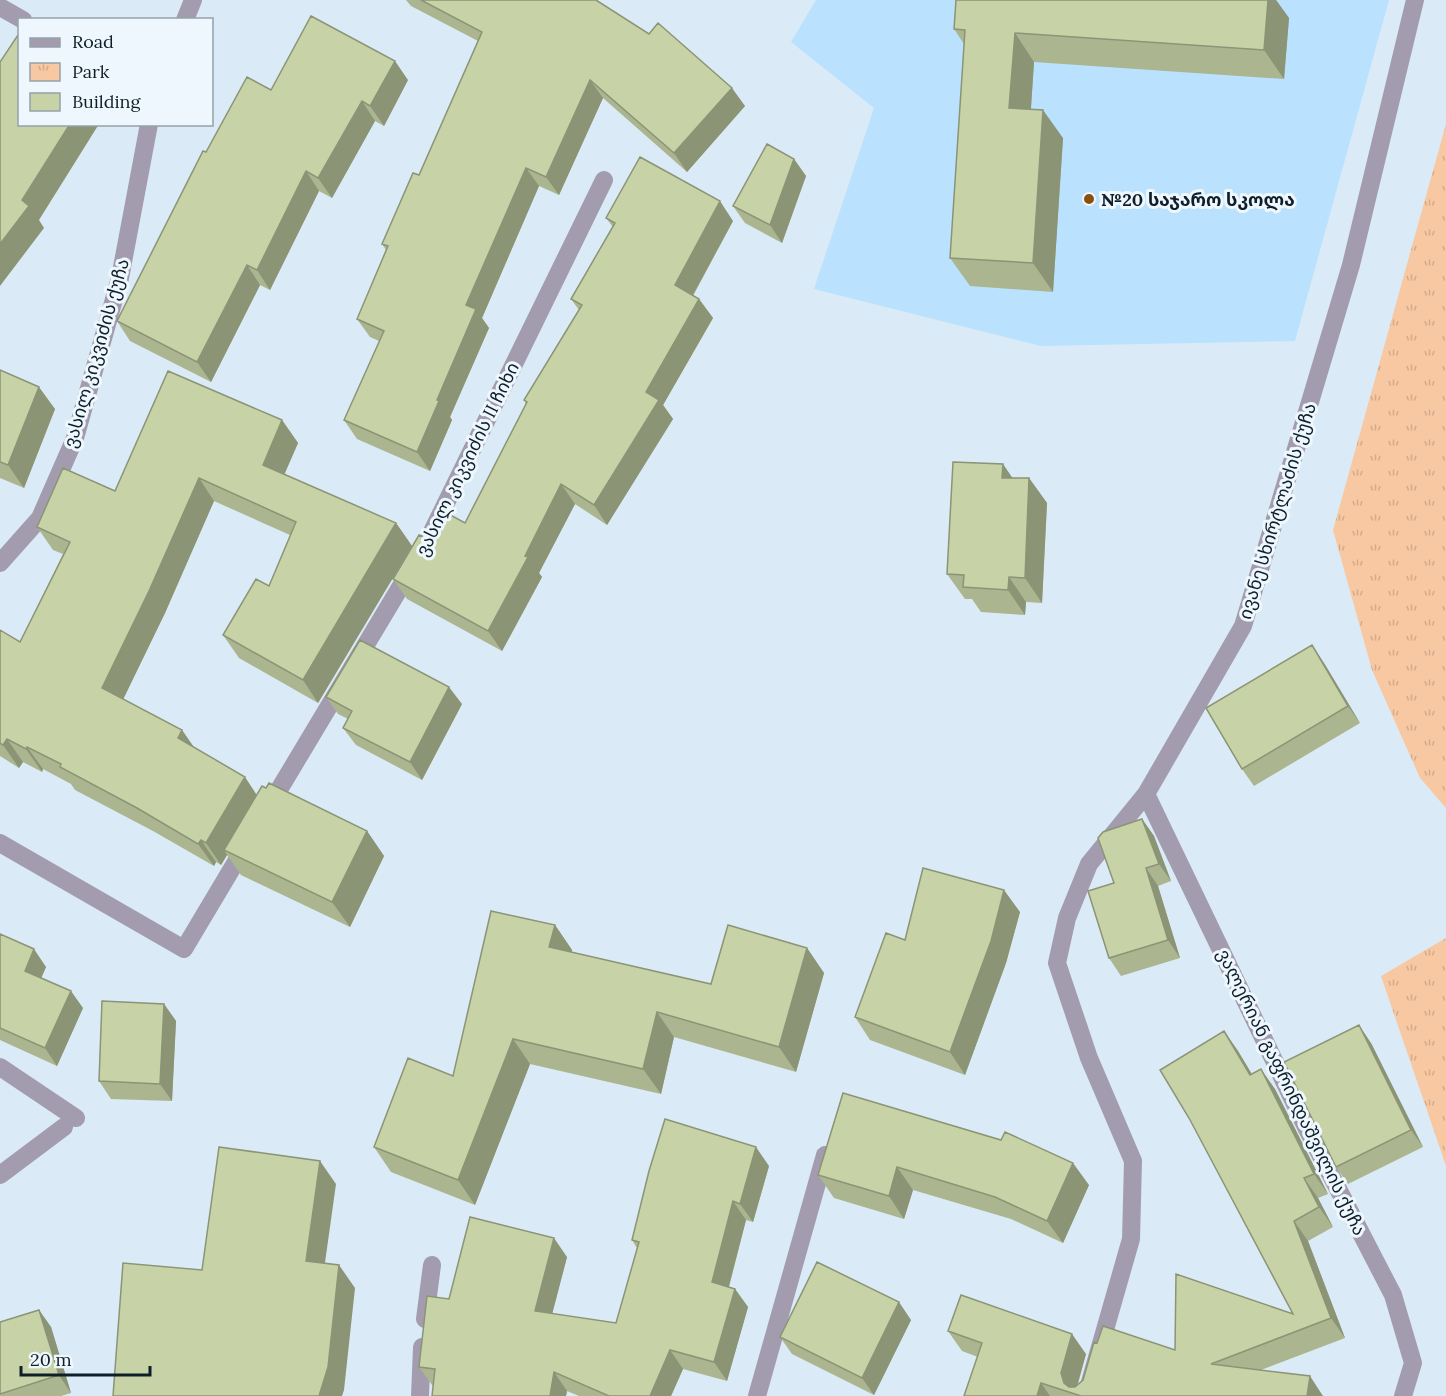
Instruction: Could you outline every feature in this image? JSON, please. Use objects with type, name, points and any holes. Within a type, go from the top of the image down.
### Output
[{"type":"street","points":[[186,18],[193,0]]},
{"type":"street","name":"ივანე სხირტლაძის ქუჩა","points":[[1086,1396],[1131,1239],[1133,1161],[1089,1058],[1057,963],[1067,918],[1089,864],[1146,794],[1243,626],[1351,265],[1415,0]]},
{"type":"street","points":[[0,7],[19,18]]},
{"type":"street","name":"ვასილ კიკვიძის ქუჩა","points":[[0,563],[40,518],[75,438],[120,278],[149,126]]},
{"type":"street","name":"ვასილ კიკვიძის II ჩიხი","points":[[0,843],[184,949],[425,546],[604,180]]},
{"type":"street","name":"ვალერიან გაფრინდაშვილის ქუჩა","points":[[1146,794],[1307,1129],[1393,1295],[1413,1363],[1402,1396]]},
{"type":"street","points":[[0,1067],[70,1123],[0,1175]]},
{"type":"street","points":[[757,1396],[831,1135]]},
{"type":"street","points":[[420,1396],[422,1350],[432,1265]]},
{"type":"shaded area","name":"№20 საჯარო სკოლა","points":[[816,0],[1389,0],[1295,341],[1041,346],[814,289],[874,108],[791,42]]},
{"type":"green space","points":[[1446,124],[1446,808],[1420,778],[1372,670],[1333,530]]},
{"type":"green space","points":[[1446,938],[1446,1166],[1381,976]]},
{"type":"building","points":[[421,0],[596,0],[649,34],[658,23],[732,88],[674,153],[590,80],[546,177],[526,168],[466,305],[476,309],[417,452],[344,420],[384,331],[357,319],[388,246],[382,244],[413,173],[419,175],[482,32]]},
{"type":"building","points":[[956,0],[1268,0],[1264,50],[1015,33],[1009,108],[1043,110],[1033,263],[950,258],[965,30],[954,29]]},
{"type":"building","points":[[311,16],[395,61],[370,106],[362,101],[318,178],[306,171],[257,270],[247,265],[197,362],[117,321],[203,151],[206,152],[247,77],[271,90]]},
{"type":"building","points":[[18,35],[18,126],[69,126],[22,200],[29,206],[0,244],[0,62]]},
{"type":"building","points":[[767,144],[794,159],[770,225],[733,206]]},
{"type":"building","points":[[640,157],[720,201],[675,285],[699,299],[646,392],[659,400],[594,505],[561,484],[525,556],[528,557],[488,631],[393,579],[419,535],[430,540],[445,512],[465,523],[527,402],[524,400],[582,305],[571,299],[615,223],[606,218]]},
{"type":"building","points":[[0,370],[39,387],[8,465],[0,462]]},
{"type":"building","points":[[168,371],[282,420],[263,465],[396,523],[303,680],[223,635],[256,579],[269,586],[296,522],[199,478],[149,591],[102,688],[182,730],[178,738],[245,777],[206,843],[201,840],[198,844],[60,767],[61,764],[7,739],[3,745],[0,743],[0,630],[20,642],[70,542],[37,527],[63,468],[115,491]]},
{"type":"building","points":[[953,462],[1003,464],[1002,478],[1029,478],[1025,578],[1009,577],[1008,590],[963,587],[964,575],[947,574]]},
{"type":"building","points":[[360,640],[449,687],[410,762],[343,728],[352,711],[326,697]]},
{"type":"building","points":[[1312,645],[1348,706],[1242,769],[1206,708]]},
{"type":"building","points":[[269,783],[367,831],[332,902],[224,850],[262,786],[266,788]]},
{"type":"building","points":[[1142,819],[1159,864],[1146,868],[1168,940],[1109,958],[1088,891],[1114,883],[1098,838],[1103,832]]},
{"type":"building","points":[[923,868],[1004,890],[991,941],[950,1052],[855,1017],[886,933],[905,940]]},
{"type":"building","points":[[491,911],[555,925],[549,947],[711,984],[728,925],[807,948],[779,1047],[657,1012],[643,1069],[513,1039],[458,1180],[374,1147],[408,1058],[453,1076]]},
{"type":"building","points":[[0,934],[34,949],[25,971],[71,991],[45,1048],[0,1028]]},
{"type":"building","points":[[102,1001],[164,1004],[160,1084],[99,1081]]},
{"type":"building","points":[[1359,1025],[1411,1130],[1336,1167],[1284,1062]]},
{"type":"building","points":[[1224,1031],[1250,1075],[1261,1069],[1314,1174],[1304,1178],[1319,1207],[1294,1221],[1331,1318],[1211,1364],[1310,1376],[1307,1396],[1081,1396],[1041,1383],[1037,1396],[964,1396],[982,1343],[948,1331],[961,1295],[1072,1334],[1061,1373],[1064,1383],[1069,1387],[1075,1387],[1083,1380],[1094,1342],[1097,1343],[1103,1326],[1175,1350],[1176,1274],[1293,1314],[1189,1118],[1160,1070]]},
{"type":"building","points":[[843,1093],[1001,1140],[1005,1132],[1073,1163],[1047,1221],[995,1197],[897,1167],[889,1196],[818,1175]]},
{"type":"building","points":[[665,1119],[756,1147],[740,1204],[733,1201],[712,1282],[735,1289],[714,1362],[670,1350],[650,1396],[609,1396],[554,1372],[550,1396],[432,1396],[435,1369],[419,1367],[427,1296],[449,1299],[470,1217],[554,1238],[535,1311],[616,1323],[639,1242],[632,1240]]},
{"type":"building","points":[[219,1147],[320,1161],[306,1261],[339,1265],[328,1367],[319,1396],[113,1396],[123,1263],[202,1270]]},
{"type":"building","points":[[817,1262],[899,1302],[862,1378],[780,1337]]},
{"type":"building","points":[[39,1310],[59,1375],[0,1394],[0,1322]]},
{"type":"place","name":"№20 საჯარო სკოლა","points":[[1089,199]]}]
